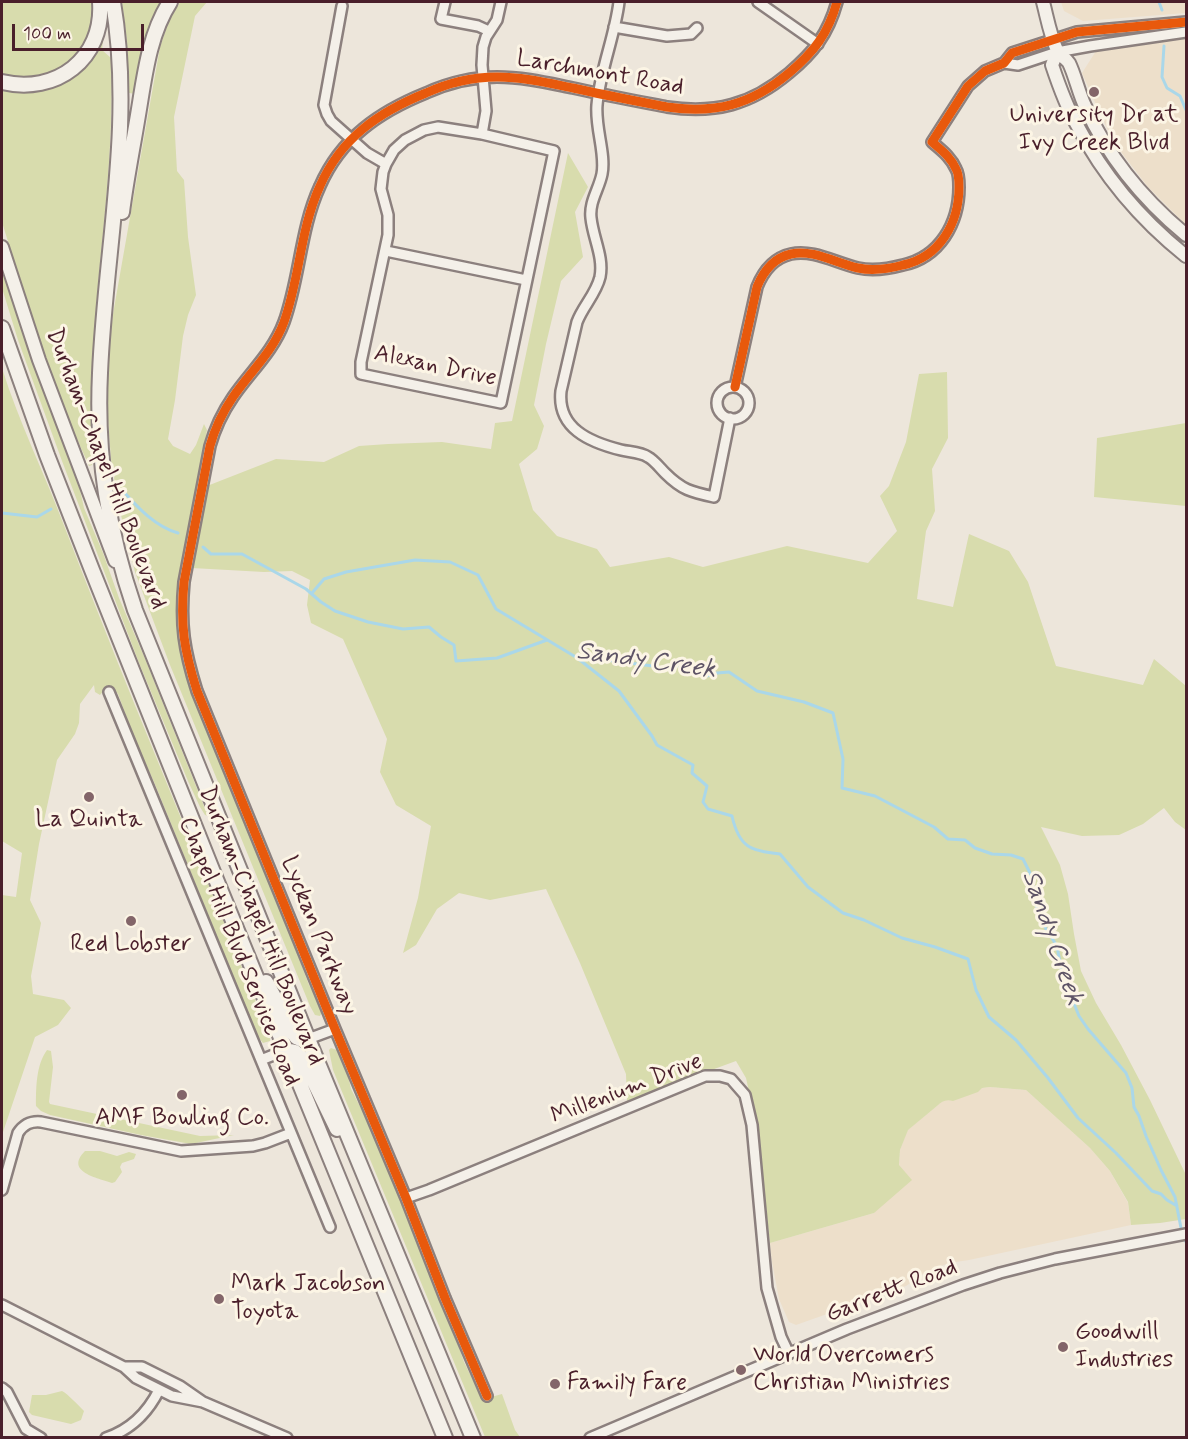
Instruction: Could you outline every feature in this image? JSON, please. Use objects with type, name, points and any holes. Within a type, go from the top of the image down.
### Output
[{"type":"highway","points":[[2,81],[12,84],[37,84],[60,76],[80,62],[93,42],[100,18],[100,2]]},
{"type":"highway","points":[[113,2],[119,56],[121,111],[99,405],[104,489],[117,552],[135,610]]},
{"type":"highway","points":[[103,329],[142,88],[159,23],[170,2]]},
{"type":"highway","name":"Durham-Chapel Hill Boulevard","points":[[2,328],[47,455],[92,570],[445,1437]]},
{"type":"highway","name":"Durham-Chapel Hill Boulevard","points":[[135,610],[308,1039],[473,1437]]},
{"type":"highway","points":[[239,934],[294,1033],[299,1039],[308,1039]]},
{"type":"highway","points":[[286,1050],[295,1052],[303,1059],[345,1145],[373,1194]]},
{"type":"main road","points":[[1043,2],[1057,52],[1068,62],[1098,132],[1115,159],[1153,205],[1186,235]]},
{"type":"main road","points":[[1057,52],[1052,65],[1068,108],[1088,145],[1116,187],[1137,213],[1186,256]]},
{"type":"main road","name":"Durham-Chapel Hill Boulevard","points":[[2,247],[39,360],[135,610]]},
{"type":"street","points":[[445,2],[441,19],[478,26],[489,31]]},
{"type":"street","points":[[482,134],[486,111],[483,47],[489,31],[497,20],[501,2]]},
{"type":"street","points":[[619,2],[597,105],[603,172],[591,207],[591,218],[600,256],[600,274],[597,287],[580,313],[577,322],[561,390],[562,411],[577,432],[606,446],[647,456],[680,487],[714,497],[730,418]]},
{"type":"street","points":[[758,2],[818,44]]},
{"type":"street","name":"Larchmont Road","points":[[204,477],[214,432],[224,411],[277,338],[289,308],[314,200],[328,169],[352,138],[368,124],[415,97],[447,85],[483,77],[521,78],[685,110],[713,108],[738,102],[764,92],[804,60],[818,44],[837,2]]},
{"type":"street","points":[[342,6],[324,105],[331,122],[367,153],[386,164]]},
{"type":"street","points":[[735,387],[757,287],[762,274],[779,258],[801,252],[859,268],[877,269],[905,265],[923,258],[938,247],[948,233],[959,197],[957,170],[947,156],[932,142],[968,86],[985,71],[1004,63],[1012,53],[1077,32],[1186,22]]},
{"type":"street","points":[[614,27],[667,36],[691,34],[696,28]]},
{"type":"street","points":[[1004,63],[1018,65],[1057,52],[1186,32]]},
{"type":"street","name":"Alexan Drive","points":[[438,127],[482,134],[554,151],[501,403],[361,374],[361,362],[386,251],[388,224],[381,189],[386,164],[398,145],[424,130],[438,127]]},
{"type":"street","points":[[386,251],[526,279]]},
{"type":"street","points":[[740,388],[747,395],[749,405],[740,417],[730,418],[721,412],[717,402],[718,397],[725,389],[740,388]]},
{"type":"street","name":"Lyckan Parkway","points":[[204,477],[183,589],[182,627],[187,658],[197,691],[334,1029],[487,1396]]},
{"type":"street","name":"Chapel Hill Blvd Service Road","points":[[109,692],[330,1227]]},
{"type":"street","points":[[308,1039],[334,1029]]},
{"type":"street","points":[[261,1060],[286,1050]]},
{"type":"street","name":"Millenium Drive","points":[[406,1198],[705,1076],[731,1079],[745,1095],[752,1125],[767,1288],[781,1337],[789,1354]]},
{"type":"street","points":[[2,1190],[18,1133],[22,1127],[33,1121],[181,1151],[253,1146],[291,1133]]},
{"type":"street","name":"Garrett Road","points":[[590,1437],[847,1329],[989,1276],[1055,1259],[1186,1234]]},
{"type":"street","points":[[2,1305],[124,1367],[136,1378],[159,1390],[172,1396],[203,1402],[287,1437]]},
{"type":"street","points":[[124,1367],[142,1367],[180,1386],[203,1402]]},
{"type":"street","points":[[2,1388],[7,1392],[24,1433],[41,1437]]},
{"type":"street","points":[[108,1437],[121,1431],[143,1415],[151,1406],[159,1390]]},
{"type":"shaded area","points":[[1061,2],[1186,2],[1186,13],[1083,21],[1064,11]]},
{"type":"shaded area","points":[[1186,38],[1186,225],[1148,187],[1113,140],[1082,73],[1096,51]]},
{"type":"shaded area","points":[[990,1087],[1026,1090],[1090,1148],[1110,1171],[1128,1203],[1131,1225],[949,1263],[926,1272],[906,1286],[796,1325],[789,1322],[779,1299],[770,1243],[874,1213],[899,1165],[900,1150],[907,1130],[941,1101]]},
{"type":"green space","points":[[2,2],[94,2],[90,31],[78,54],[57,71],[29,80],[2,77]]},
{"type":"green space","points":[[122,2],[165,2],[136,94],[129,93],[127,41]]},
{"type":"green space","points":[[180,2],[207,2],[195,16],[174,117],[177,171],[184,180],[188,237],[196,295],[183,336],[168,439],[173,446],[190,454],[204,424],[207,430],[179,593],[179,633],[184,663],[196,703],[255,844],[256,853],[309,985],[323,1010],[320,1016],[315,1015],[310,1006],[170,665],[135,572],[119,507],[115,475],[112,471],[108,421],[108,359],[113,314],[160,47],[169,21]]},
{"type":"green space","points":[[100,35],[103,40],[102,50],[111,58],[112,93],[91,389],[93,459],[92,465],[89,466],[65,412],[37,336],[2,222],[2,87],[42,89]]},
{"type":"green space","points":[[568,153],[588,187],[575,212],[583,257],[561,281],[534,405],[544,426],[537,449],[519,464],[533,510],[557,536],[597,549],[610,567],[669,557],[703,567],[787,546],[868,563],[897,531],[880,496],[889,486],[906,442],[919,374],[947,372],[948,438],[932,469],[935,511],[926,531],[917,599],[953,607],[969,534],[1009,551],[1028,582],[1056,666],[1143,685],[1154,659],[1186,686],[1186,830],[1175,822],[1164,808],[1143,824],[1119,835],[1082,836],[1041,827],[1060,865],[1068,894],[1081,971],[1096,1003],[1150,1100],[1186,1175],[1186,1219],[1131,1225],[1128,1202],[1110,1171],[1090,1148],[1026,1090],[990,1087],[982,1088],[978,1092],[953,1101],[942,1102],[908,1130],[900,1150],[899,1165],[912,1180],[874,1213],[770,1243],[757,1128],[746,1078],[736,1061],[627,1101],[626,1074],[580,963],[546,889],[490,900],[459,893],[437,909],[416,945],[403,953],[418,898],[431,826],[396,805],[380,772],[387,739],[343,639],[311,623],[307,605],[310,580],[292,571],[264,572],[192,568],[207,486],[276,459],[324,462],[359,446],[442,442],[491,449],[495,423],[512,421]]},
{"type":"green space","points":[[2,270],[80,490],[84,508],[208,816],[200,807],[188,781],[139,663],[62,461],[18,340],[2,288]]},
{"type":"green space","points":[[2,368],[16,409],[100,618],[253,995],[267,1024],[270,1041],[263,1043],[258,1037],[118,694],[113,688],[105,689],[100,695],[95,692],[94,685],[80,704],[79,723],[75,734],[57,760],[30,900],[41,923],[31,976],[33,994],[64,1000],[71,1008],[58,1025],[35,1037],[2,1135],[2,895],[16,897],[22,853],[2,841]]},
{"type":"green space","points":[[1186,423],[1186,506],[1094,497],[1097,438]]},
{"type":"green space","points":[[331,1048],[337,1050],[346,1066],[351,1089],[388,1168],[464,1362],[480,1395],[484,1399],[502,1394],[515,1430],[520,1437],[485,1437],[333,1070],[329,1050]]},
{"type":"green space","points":[[47,1050],[51,1051],[53,1067],[50,1104],[200,1136],[234,1135],[191,1144],[50,1115],[41,1111],[36,1106],[37,1084],[43,1056]]},
{"type":"green space","points":[[85,1151],[100,1151],[117,1156],[129,1152],[136,1154],[134,1159],[122,1163],[120,1167],[122,1172],[112,1183],[85,1173],[81,1169],[78,1164]]},
{"type":"green space","points":[[62,1391],[84,1411],[81,1420],[71,1424],[32,1415],[29,1412],[32,1395],[46,1395]]},
{"type":"waterway","points":[[1159,2],[1162,10]]},
{"type":"waterway","points":[[1164,46],[1162,77],[1167,88],[1180,96],[1186,110]]},
{"type":"waterway","name":"Sandy Creek","points":[[118,489],[123,491],[155,522],[178,533]]},
{"type":"waterway","name":"Sandy Creek","points":[[2,513],[37,517],[51,509]]},
{"type":"waterway","name":"Sandy Creek","points":[[203,547],[211,554],[242,554],[306,589],[335,611],[368,622],[403,629],[429,627],[454,645],[456,661],[497,658],[547,640]]},
{"type":"waterway","name":"Sandy Creek","points":[[312,593],[324,579],[346,572],[415,560],[450,562],[478,575],[496,609],[574,656],[661,669],[680,665],[691,667],[707,676],[729,672],[757,691],[804,702],[833,713],[843,759],[842,788],[875,796],[934,827],[948,839],[965,840],[975,848],[992,854],[1011,855],[1023,859],[1031,875],[1037,910],[1057,946],[1062,974],[1079,1016],[1126,1073],[1132,1088],[1134,1107],[1175,1197],[1186,1242]]},
{"type":"waterway","points":[[576,657],[619,691],[657,745],[693,765],[692,773],[707,786],[703,802],[708,809],[732,816],[738,835],[747,846],[780,854],[808,887],[843,913],[902,938],[968,959],[976,990],[989,1017],[1016,1040],[1078,1118],[1152,1191],[1161,1194],[1177,1206]]},
{"type":"cycle path","points":[[487,1396],[197,691],[186,650],[183,625],[184,582],[210,446],[225,409],[268,352],[284,322],[294,288],[308,219],[320,186],[350,140],[377,118],[409,100],[443,86],[488,77],[535,81],[684,109],[732,105],[761,93],[806,58],[819,42],[829,24],[837,2]]},
{"type":"cycle path","points":[[735,387],[757,287],[762,276],[774,262],[791,254],[808,253],[858,268],[886,268],[916,261],[937,246],[945,236],[955,213],[959,178],[946,154],[932,142],[968,86],[985,71],[1004,63],[1012,53],[1077,32],[1186,22]]},
{"type":"place","name":"University Dr at Ivy Creek Blvd","points":[[1094,92]]},
{"type":"place","name":"La Quinta","points":[[89,797]]},
{"type":"place","name":"Red Lobster","points":[[131,921]]},
{"type":"place","name":"AMF Bowling Co.","points":[[182,1095]]},
{"type":"place","name":"Mark Jacobson Toyota","points":[[219,1299]]},
{"type":"place","name":"Goodwill Industries","points":[[1063,1347]]},
{"type":"place","name":"World Overcomers Christian Ministries","points":[[741,1370]]},
{"type":"place","name":"Family Fare","points":[[555,1384]]}]
